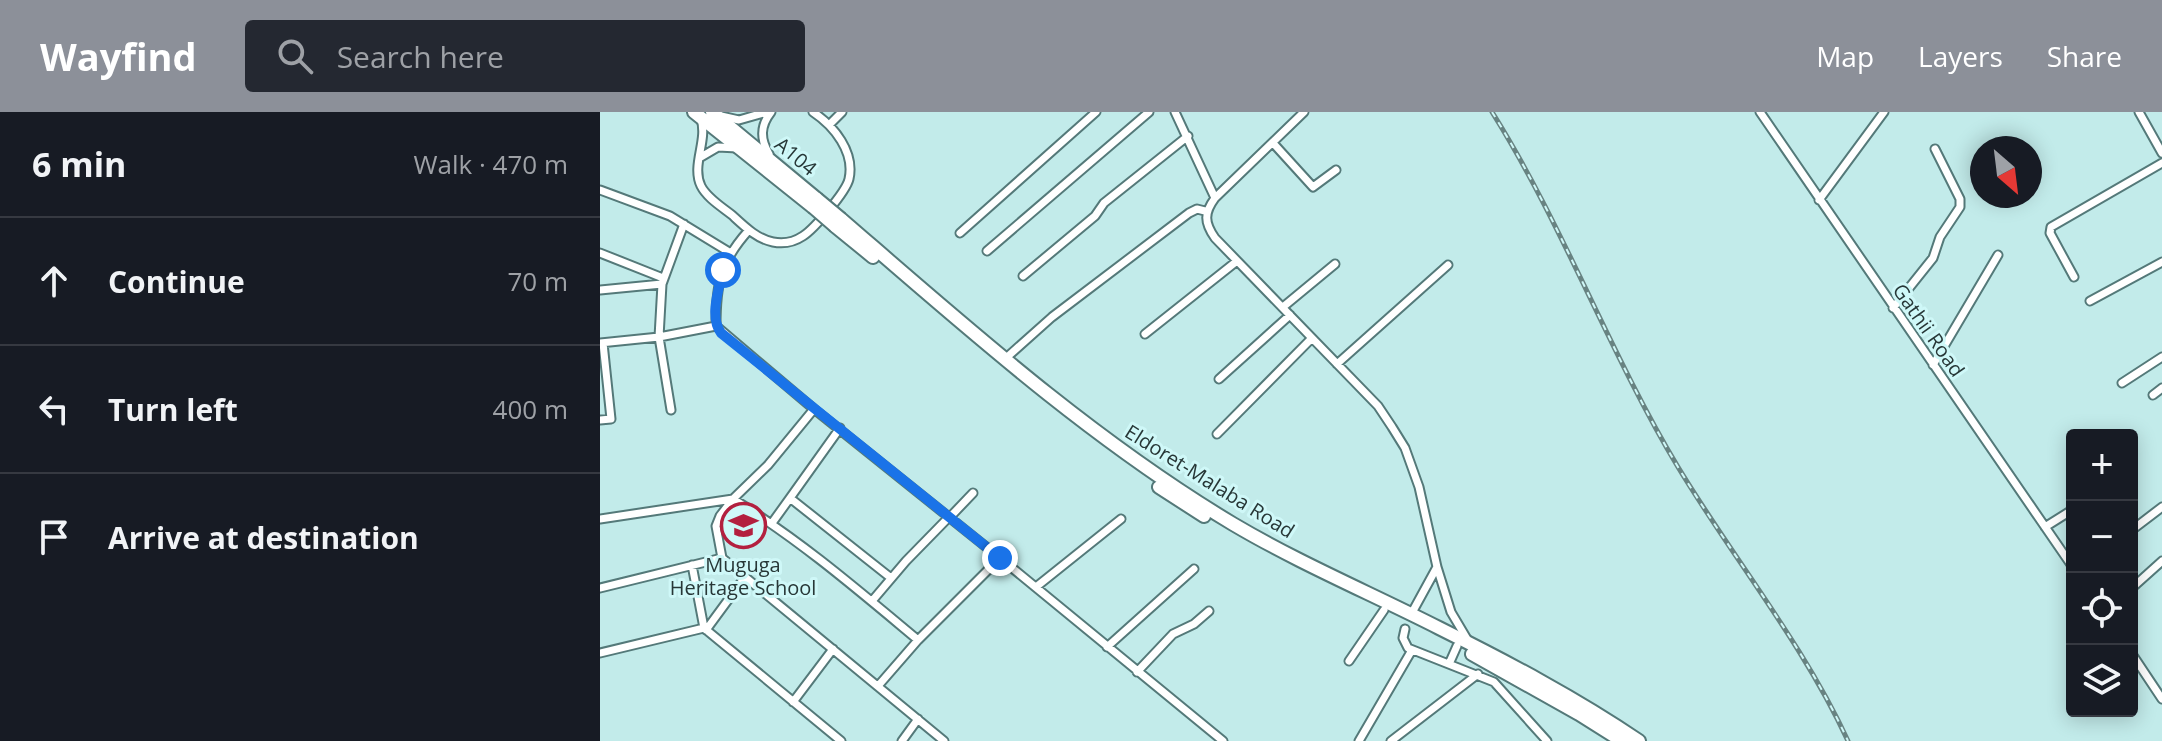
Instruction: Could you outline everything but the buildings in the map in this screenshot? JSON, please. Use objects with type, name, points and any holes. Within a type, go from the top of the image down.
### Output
[{"type":"highway","points":[[705,114],[739,148],[838,222]]},
{"type":"highway","name":"A104","points":[[705,114],[774,163],[815,203]]},
{"type":"highway","name":"Eldoret-Malaba Road","points":[[838,222],[1113,446],[1174,487],[1236,526],[1297,558],[1444,620],[1471,645],[1533,676],[1639,741]]},
{"type":"highway","name":"Eldoret-Malaba Road","points":[[838,222],[1124,463],[1176,499],[1239,536],[1457,646],[1622,741]]},
{"type":"street","points":[[769,112],[739,120],[705,114],[698,172],[703,189],[749,230],[773,242],[790,242],[804,236],[832,205],[849,180],[849,161],[839,137],[813,112]]},
{"type":"street","points":[[769,112],[762,137],[774,163]]},
{"type":"street","points":[[829,125],[842,112]]},
{"type":"street","points":[[960,233],[1096,112]]},
{"type":"street","points":[[987,251],[1149,112]]},
{"type":"street","points":[[1175,112],[1215,198]]},
{"type":"street","points":[[1304,112],[1215,198],[1205,211],[1209,230],[1378,406],[1405,448],[1419,487],[1437,567],[1444,620],[1471,645]]},
{"type":"street","points":[[1819,200],[1884,112]]},
{"type":"street","points":[[2139,112],[2162,153]]},
{"type":"street","name":"Gathii Road","points":[[1762,113],[2066,557]]},
{"type":"street","points":[[1023,276],[1095,216],[1104,203],[1188,136]]},
{"type":"street","points":[[1273,143],[1313,187],[1336,170]]},
{"type":"street","points":[[700,158],[718,147],[739,148]]},
{"type":"street","points":[[1893,308],[1929,264],[1940,237],[1960,207],[1960,199],[1935,149]]},
{"type":"street","points":[[2074,277],[2051,235],[2051,227],[2162,163]]},
{"type":"street","points":[[600,190],[684,224],[729,252]]},
{"type":"street","points":[[1006,358],[1052,317],[1189,213],[1197,209],[1205,211]]},
{"type":"street","points":[[671,410],[659,337],[663,281],[684,224]]},
{"type":"street","points":[[749,230],[729,252],[716,298],[716,326],[1223,741]]},
{"type":"street","points":[[600,253],[663,281]]},
{"type":"street","points":[[1933,365],[1998,255]]},
{"type":"street","points":[[1145,334],[1237,261]]},
{"type":"street","points":[[2090,301],[2162,262]]},
{"type":"street","points":[[1283,307],[1335,264]]},
{"type":"street","points":[[1337,364],[1448,265]]},
{"type":"street","points":[[600,290],[663,281]]},
{"type":"street","points":[[1219,379],[1290,315]]},
{"type":"street","points":[[600,420],[611,419],[601,343],[659,337],[716,326]]},
{"type":"street","points":[[1217,434],[1312,338]]},
{"type":"street","points":[[2122,383],[2162,357]]},
{"type":"street","points":[[2153,395],[2162,388]]},
{"type":"street","points":[[814,409],[717,521],[722,558],[944,741]]},
{"type":"street","points":[[772,523],[840,428]]},
{"type":"street","points":[[872,601],[973,493]]},
{"type":"street","points":[[790,498],[891,578]]},
{"type":"street","points":[[600,519],[733,499],[772,523],[918,640]]},
{"type":"street","points":[[2138,525],[2162,507]]},
{"type":"street","points":[[2045,527],[2066,514]]},
{"type":"street","points":[[1036,587],[1121,519]]},
{"type":"street","points":[[600,588],[722,558]]},
{"type":"street","points":[[878,686],[918,640],[1000,558]]},
{"type":"street","points":[[2138,583],[2162,561]]},
{"type":"street","points":[[692,565],[705,629],[841,741]]},
{"type":"street","points":[[1414,609],[1437,567]]},
{"type":"street","points":[[1107,647],[1194,569]]},
{"type":"street","points":[[600,653],[705,629],[745,577]]},
{"type":"street","points":[[1349,661],[1384,610]]},
{"type":"street","points":[[1137,672],[1173,634],[1194,624],[1209,611]]},
{"type":"street","points":[[1405,629],[1405,644],[1412,650],[1494,682],[1547,741]]},
{"type":"street","points":[[1449,664],[1457,646]]},
{"type":"street","points":[[793,702],[833,649]]},
{"type":"street","points":[[1359,741],[1412,650]]},
{"type":"street","points":[[2138,663],[2162,699]]},
{"type":"street","points":[[1391,741],[1478,674]]},
{"type":"street","points":[[902,741],[918,719]]},
{"type":"railway","points":[[1492,112],[1541,199],[1653,423],[1699,501],[1811,670],[1848,741]]},
{"type":"place","name":"Muguga Heritage School","points":[[743,525]]},
{"type":"route","points":[[723,270],[716,298],[716,326],[721,333],[1000,558]]}]
